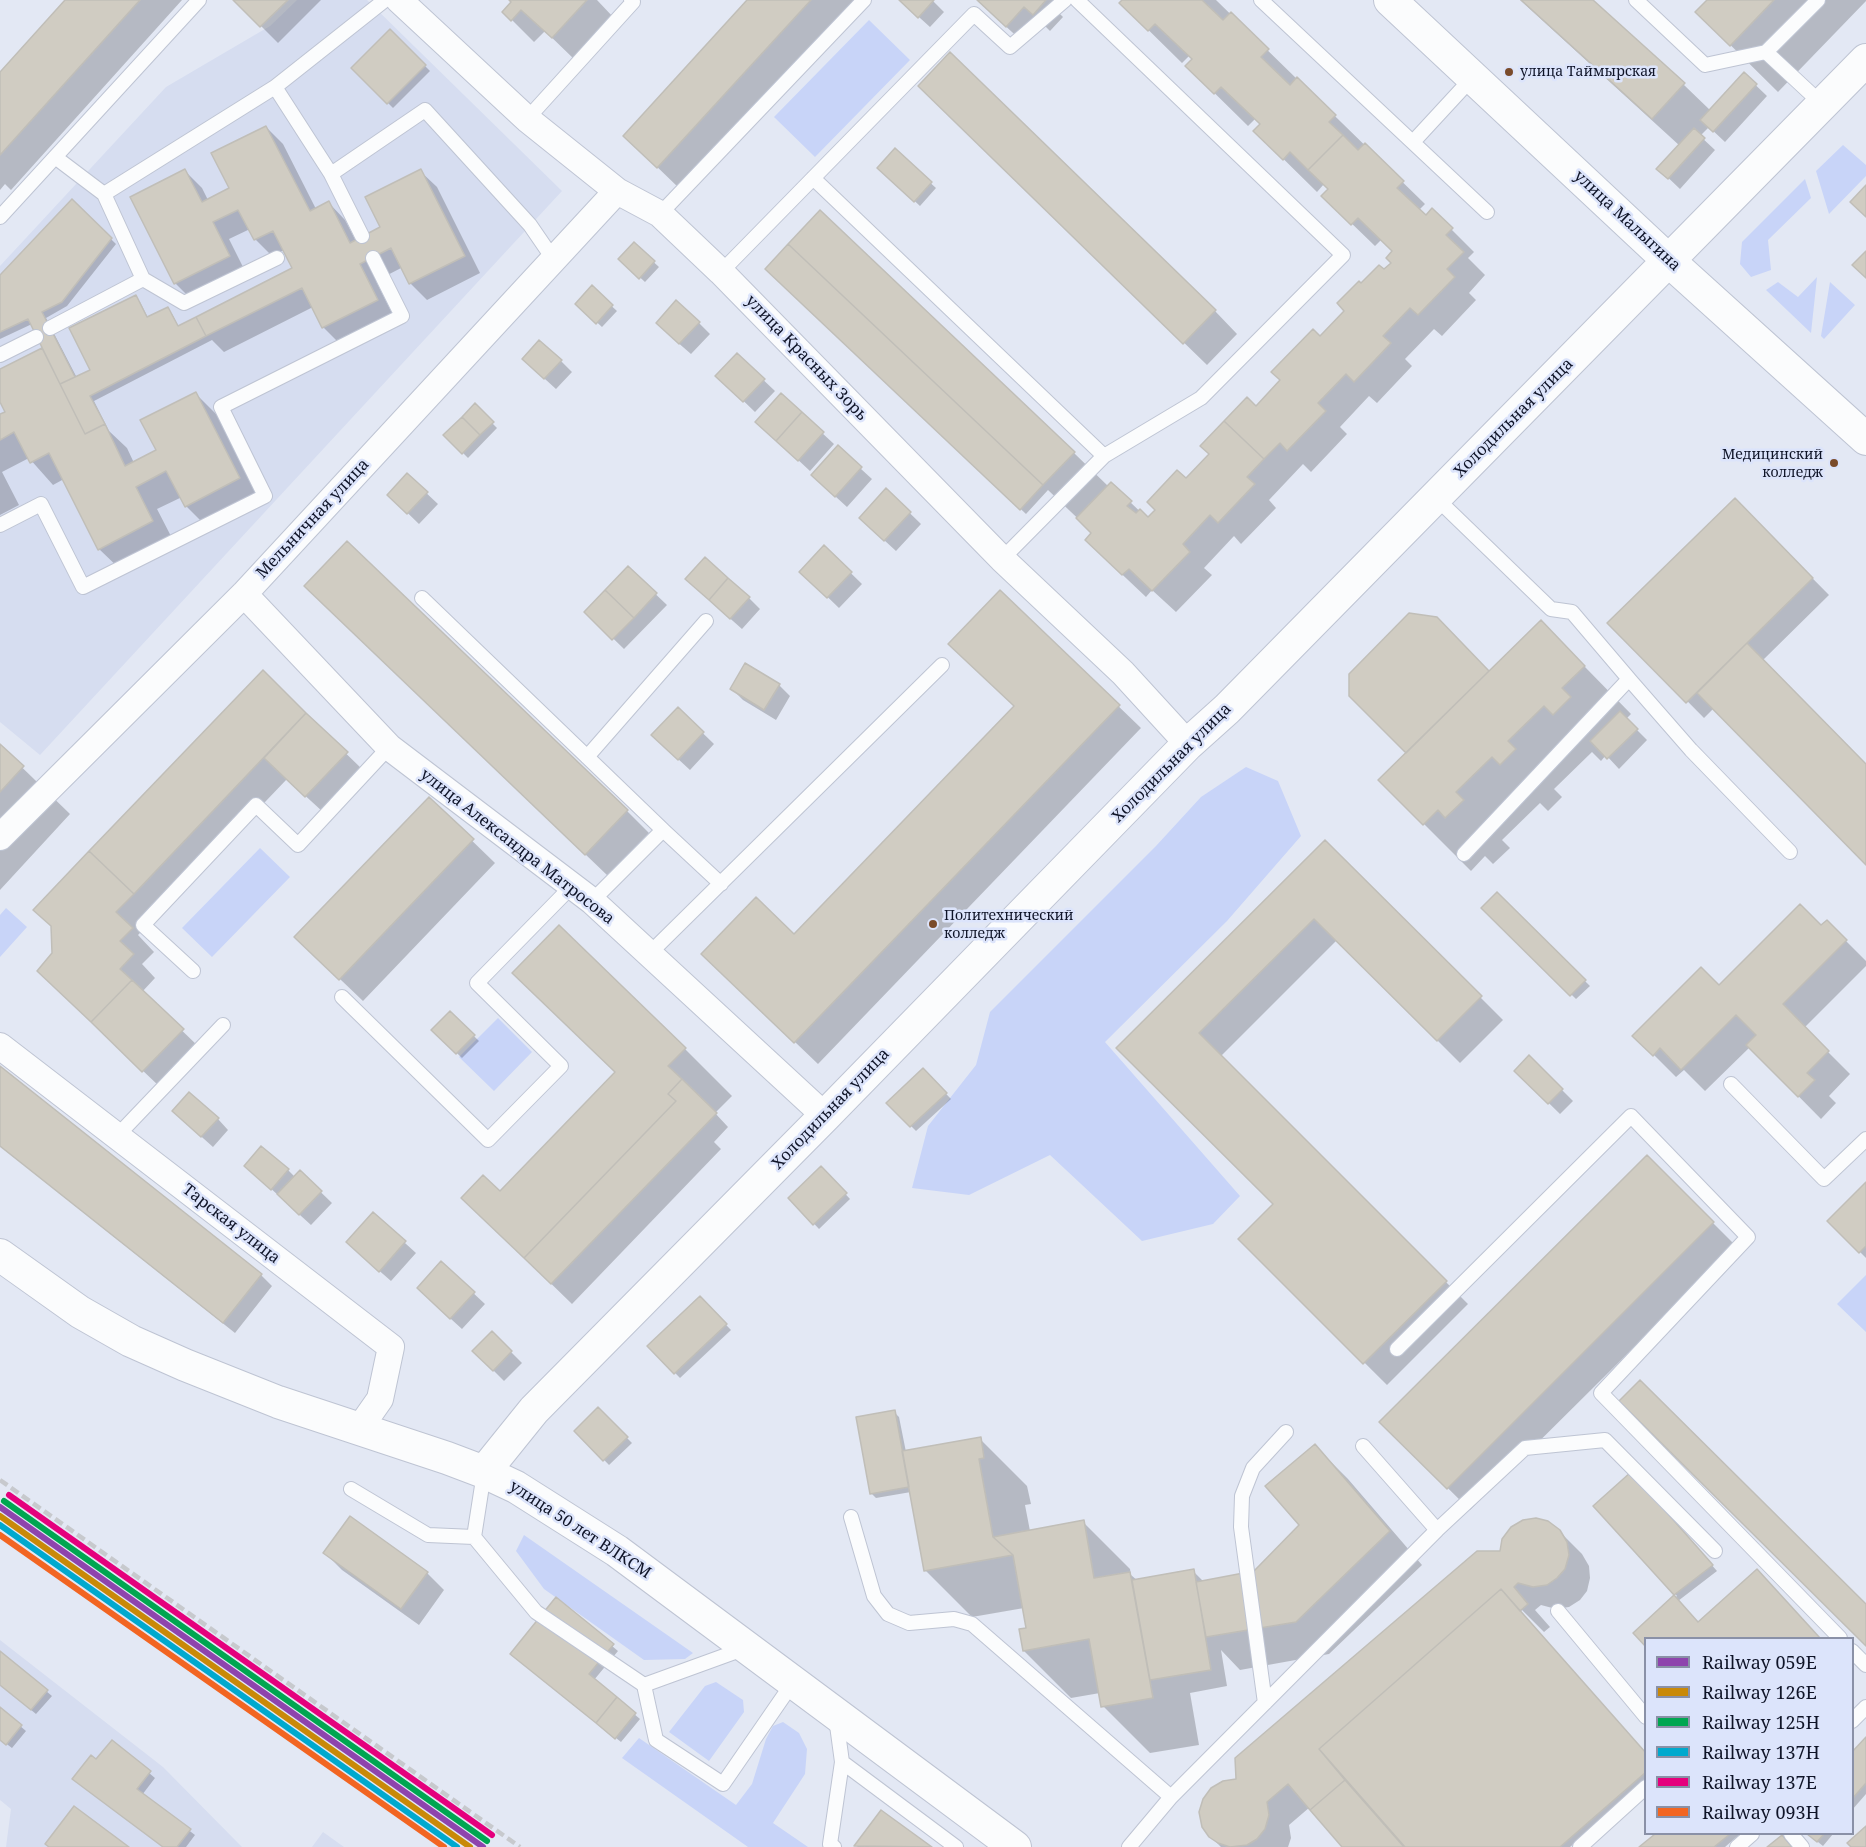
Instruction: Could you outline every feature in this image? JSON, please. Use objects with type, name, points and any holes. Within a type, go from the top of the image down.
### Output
[{"type":"street","name":"улица Красных Зорь","points":[[399,0],[527,119],[617,191],[660,214],[721,272],[1002,559],[1123,674],[1188,744]]},
{"type":"street","name":"улица Малыгина","points":[[1390,0],[1669,261],[1866,439]]},
{"type":"street","name":"Холодильная улица","points":[[484,1472],[534,1410],[1188,744],[1227,709],[1866,60]]},
{"type":"street","name":"Мельничная улица","points":[[0,837],[244,594],[617,191]]},
{"type":"street","name":"улица Александра Матросова","points":[[244,594],[389,747],[581,894],[825,1116]]},
{"type":"street","name":"Тарская улица","points":[[0,1046],[391,1347],[380,1399],[359,1430]]},
{"type":"street","name":"улица 50 лет ВЛКСМ","points":[[0,1255],[80,1312],[131,1341],[278,1402],[484,1472],[516,1487],[617,1551],[1015,1847]]},
{"type":"lane","points":[[0,217],[199,0]]},
{"type":"lane","points":[[104,194],[275,87],[385,0]]},
{"type":"lane","points":[[527,119],[633,2],[632,0]]},
{"type":"lane","points":[[660,214],[864,0]]},
{"type":"lane","points":[[721,272],[974,14],[1010,47],[1065,0]]},
{"type":"lane","points":[[1002,559],[1104,456],[1201,398],[1342,255],[1077,0]]},
{"type":"lane","points":[[1261,0],[1488,212]]},
{"type":"lane","points":[[1636,0],[1705,65],[1766,52],[1818,0]]},
{"type":"lane","points":[[1766,52],[1823,105]]},
{"type":"lane","points":[[1413,142],[1473,77]]},
{"type":"lane","points":[[275,87],[331,174],[362,237]]},
{"type":"lane","points":[[331,174],[425,110],[530,225],[554,260]]},
{"type":"lane","points":[[55,157],[104,194],[143,279],[184,303],[276,258]]},
{"type":"lane","points":[[813,178],[1104,456]]},
{"type":"lane","points":[[0,525],[41,504],[83,587],[266,496],[221,407],[402,316],[373,258]]},
{"type":"lane","points":[[50,328],[143,279]]},
{"type":"lane","points":[[0,355],[36,337]]},
{"type":"lane","points":[[1435,497],[1551,609],[1572,612],[1691,750],[1790,852]]},
{"type":"lane","points":[[422,598],[721,884]]},
{"type":"lane","points":[[587,757],[706,621]]},
{"type":"lane","points":[[649,954],[942,665]]},
{"type":"lane","points":[[1464,854],[1629,679]]},
{"type":"lane","points":[[193,971],[143,925],[256,805],[298,845],[389,747]]},
{"type":"lane","points":[[342,997],[488,1140],[561,1066],[477,983],[581,894],[663,830]]},
{"type":"lane","points":[[117,1136],[223,1025]]},
{"type":"lane","points":[[1731,1084],[1824,1179],[1866,1139]]},
{"type":"lane","points":[[1396,1349],[1630,1116],[1748,1237],[1601,1393],[1839,1637]]},
{"type":"lane","points":[[1265,1703],[1241,1527],[1242,1496],[1253,1468],[1286,1432]]},
{"type":"lane","points":[[1129,1847],[1171,1797],[1437,1530],[1525,1448],[1605,1440],[1715,1551]]},
{"type":"lane","points":[[1363,1446],[1437,1530]]},
{"type":"lane","points":[[474,1537],[484,1472]]},
{"type":"lane","points":[[351,1489],[428,1535],[474,1537],[536,1612],[644,1685],[656,1740],[723,1784],[794,1681]]},
{"type":"lane","points":[[851,1517],[874,1596],[888,1614],[909,1623],[954,1619],[972,1624],[1171,1797]]},
{"type":"lane","points":[[1558,1611],[1644,1715]]},
{"type":"lane","points":[[644,1685],[748,1647]]},
{"type":"lane","points":[[1854,1653],[1866,1665]]},
{"type":"lane","points":[[1854,1719],[1866,1707]]},
{"type":"lane","points":[[834,1847],[830,1844],[842,1762],[836,1713]]},
{"type":"lane","points":[[842,1762],[956,1847]]},
{"type":"lane","points":[[1580,1847],[1644,1789]]},
{"type":"lane","points":[[1737,1847],[1750,1835]]},
{"type":"lane","points":[[1793,1835],[1802,1847]]},
{"type":"shaded area","points":[[297,0],[367,0],[562,191],[40,755],[0,722],[0,266],[166,87],[270,26]]},
{"type":"shaded area","points":[[869,20],[910,60],[815,157],[774,117]]},
{"type":"shaded area","points":[[1843,145],[1866,165],[1866,176],[1829,214],[1816,171]]},
{"type":"shaded area","points":[[1805,179],[1811,198],[1768,240],[1771,270],[1751,277],[1740,264],[1742,242]]},
{"type":"shaded area","points":[[1817,277],[1811,333],[1766,290],[1778,282],[1798,297]]},
{"type":"shaded area","points":[[1830,282],[1855,305],[1824,339],[1821,336]]},
{"type":"shaded area","points":[[1246,767],[1278,781],[1301,836],[1227,921],[1105,1042],[1240,1196],[1213,1224],[1142,1241],[1050,1155],[969,1195],[912,1188],[928,1126],[976,1065],[990,1012],[1156,846],[1201,797]]},
{"type":"shaded area","points":[[260,848],[290,877],[212,957],[182,928]]},
{"type":"shaded area","points":[[6,908],[27,927],[0,957],[0,915]]},
{"type":"shaded area","points":[[498,1018],[532,1052],[494,1091],[459,1057]]},
{"type":"shaded area","points":[[1866,1275],[1866,1332],[1837,1304]]},
{"type":"shaded area","points":[[524,1535],[693,1653],[685,1659],[644,1660],[544,1589],[516,1551]]},
{"type":"shaded area","points":[[0,1640],[163,1767],[242,1847],[6,1847],[11,1809],[0,1800]]},
{"type":"shaded area","points":[[716,1682],[743,1700],[744,1712],[709,1761],[669,1732],[705,1686]]},
{"type":"shaded area","points":[[783,1722],[799,1733],[807,1749],[805,1774],[773,1823],[808,1847],[748,1847],[622,1758],[639,1738],[736,1805],[752,1784],[766,1739],[773,1726]]},
{"type":"shaded area","points":[[323,1832],[344,1847],[312,1847]]},
{"type":"building","points":[[65,0],[140,0],[0,155],[0,72]]},
{"type":"building","points":[[233,0],[288,0],[260,27]]},
{"type":"building","points":[[509,0],[587,0],[552,38],[521,10],[511,21],[502,12],[511,2]]},
{"type":"building","points":[[747,0],[811,0],[657,168],[623,136]]},
{"type":"building","points":[[899,0],[934,0],[918,18]]},
{"type":"building","points":[[977,0],[1046,0],[1033,15],[1024,7],[1006,27]]},
{"type":"building","points":[[1122,0],[1202,0],[1223,20],[1231,12],[1269,49],[1261,57],[1290,85],[1297,77],[1336,115],[1329,122],[1343,135],[1308,170],[1290,152],[1283,160],[1253,131],[1260,124],[1221,87],[1214,94],[1185,66],[1192,59],[1155,24],[1148,31],[1119,3]]},
{"type":"building","points":[[1521,0],[1593,0],[1685,83],[1652,119]]},
{"type":"building","points":[[1707,0],[1774,0],[1730,46],[1695,12]]},
{"type":"building","points":[[390,29],[426,65],[387,104],[351,68]]},
{"type":"building","points":[[950,52],[1216,310],[1183,344],[918,86]]},
{"type":"building","points":[[1744,72],[1757,84],[1713,132],[1700,120]]},
{"type":"building","points":[[266,126],[310,211],[329,201],[350,243],[380,227],[365,197],[421,169],[465,256],[409,284],[391,248],[360,264],[378,300],[322,328],[302,288],[206,336],[196,317],[292,268],[273,231],[254,240],[238,210],[213,222],[230,256],[174,284],[130,197],[185,169],[202,202],[229,188],[211,153]]},
{"type":"building","points":[[1694,128],[1705,138],[1668,179],[1656,169]]},
{"type":"building","points":[[1343,135],[1358,150],[1365,143],[1404,181],[1397,188],[1426,215],[1432,208],[1453,228],[1446,235],[1464,252],[1447,269],[1455,277],[1418,315],[1410,308],[1383,336],[1391,343],[1354,382],[1346,374],[1318,403],[1326,411],[1287,451],[1280,443],[1264,459],[1224,421],[1247,397],[1256,406],[1280,380],[1271,372],[1313,329],[1320,336],[1344,311],[1337,303],[1359,281],[1361,283],[1379,265],[1384,269],[1391,263],[1386,258],[1392,251],[1358,218],[1351,225],[1321,196],[1328,189],[1308,170]]},
{"type":"building","points":[[895,148],[932,182],[914,202],[877,168]]},
{"type":"building","points":[[1866,185],[1866,217],[1850,202]]},
{"type":"building","points":[[72,199],[112,238],[62,302],[42,312],[75,377],[60,384],[28,319],[0,332],[0,275]]},
{"type":"building","points":[[820,210],[1075,452],[1043,485],[788,244]]},
{"type":"building","points":[[634,242],[655,261],[639,279],[618,259]]},
{"type":"building","points":[[788,244],[1043,485],[1020,510],[765,269]]},
{"type":"building","points":[[1866,251],[1866,278],[1852,265]]},
{"type":"building","points":[[592,285],[613,305],[596,324],[575,304]]},
{"type":"building","points":[[136,295],[147,317],[168,307],[178,326],[196,317],[206,336],[90,396],[105,424],[85,434],[60,384],[90,370],[69,328]]},
{"type":"building","points":[[676,300],[700,322],[679,344],[656,323]]},
{"type":"building","points":[[539,340],[562,360],[544,379],[522,359]]},
{"type":"building","points":[[42,348],[85,434],[105,424],[125,466],[156,450],[140,420],[196,392],[240,478],[185,507],[166,471],[136,487],[153,521],[98,550],[49,453],[30,463],[14,432],[0,440],[0,414],[5,412],[0,402],[0,369]]},
{"type":"building","points":[[737,353],[765,379],[743,402],[715,376]]},
{"type":"building","points":[[781,393],[802,412],[776,441],[755,422]]},
{"type":"building","points":[[475,403],[494,422],[480,435],[462,417]]},
{"type":"building","points":[[802,412],[824,432],[798,461],[776,441]]},
{"type":"building","points":[[462,417],[480,435],[462,454],[443,435]]},
{"type":"building","points":[[1224,421],[1264,459],[1247,477],[1255,484],[1218,523],[1210,515],[1183,544],[1190,552],[1152,591],[1129,569],[1122,575],[1085,540],[1091,533],[1076,518],[1111,482],[1132,501],[1127,506],[1136,513],[1140,509],[1148,517],[1155,510],[1147,502],[1177,470],[1186,478],[1209,454],[1200,446]]},
{"type":"building","points":[[838,445],[862,467],[835,497],[811,475]]},
{"type":"building","points":[[407,473],[428,492],[407,514],[387,495]]},
{"type":"building","points":[[886,488],[911,512],[884,541],[859,518]]},
{"type":"building","points":[[1735,498],[1813,578],[1686,703],[1607,623]]},
{"type":"building","points":[[347,541],[628,810],[585,855],[304,586]]},
{"type":"building","points":[[824,545],[852,572],[827,598],[799,572]]},
{"type":"building","points":[[705,557],[728,578],[709,600],[685,579]]},
{"type":"building","points":[[628,566],[657,593],[634,618],[605,590]]},
{"type":"building","points":[[728,578],[750,597],[730,619],[709,600]]},
{"type":"building","points":[[605,590],[634,618],[612,640],[584,612]]},
{"type":"building","points":[[1000,590],[1120,705],[794,1043],[701,954],[756,897],[794,934],[1014,706],[948,644]]},
{"type":"building","points":[[1409,613],[1437,617],[1489,671],[1406,753],[1349,696],[1349,674]]},
{"type":"building","points":[[1541,620],[1585,666],[1562,688],[1571,697],[1553,715],[1544,706],[1508,741],[1516,749],[1500,765],[1492,757],[1456,792],[1464,800],[1445,818],[1438,810],[1423,825],[1378,780]]},
{"type":"building","points":[[1747,643],[1866,764],[1866,865],[1697,693]]},
{"type":"building","points":[[745,663],[780,684],[764,710],[730,689]]},
{"type":"building","points":[[263,670],[306,713],[134,894],[89,851]]},
{"type":"building","points":[[678,707],[704,732],[678,760],[651,735]]},
{"type":"building","points":[[1620,711],[1638,729],[1607,759],[1590,741]]},
{"type":"building","points":[[306,713],[348,752],[305,797],[264,758]]},
{"type":"building","points":[[0,744],[24,766],[0,792]]},
{"type":"building","points":[[429,797],[474,839],[339,980],[294,937]]},
{"type":"building","points":[[1325,840],[1482,996],[1437,1041],[1314,919],[1199,1033],[1447,1281],[1363,1364],[1238,1239],[1273,1204],[1116,1048]]},
{"type":"building","points":[[89,851],[134,894],[116,912],[133,928],[120,941],[134,954],[120,969],[132,980],[91,1022],[37,971],[52,953],[51,926],[33,910]]},
{"type":"building","points":[[1497,892],[1586,980],[1570,996],[1481,908]]},
{"type":"building","points":[[1800,904],[1821,925],[1827,920],[1847,940],[1783,1004],[1829,1051],[1807,1073],[1815,1080],[1798,1097],[1746,1045],[1756,1035],[1736,1015],[1681,1070],[1660,1048],[1653,1056],[1632,1036],[1701,967],[1719,985]]},
{"type":"building","points":[[559,925],[686,1048],[668,1066],[682,1079],[668,1094],[676,1101],[524,1258],[461,1198],[483,1175],[500,1191],[615,1072],[512,973]]},
{"type":"building","points":[[132,980],[184,1029],[142,1072],[91,1022]]},
{"type":"building","points":[[450,1011],[475,1035],[456,1054],[431,1030]]},
{"type":"building","points":[[1529,1055],[1563,1089],[1548,1104],[1514,1071]]},
{"type":"building","points":[[0,1066],[262,1274],[223,1323],[0,1146]]},
{"type":"building","points":[[923,1068],[947,1093],[910,1127],[886,1103]]},
{"type":"building","points":[[682,1079],[717,1113],[551,1284],[524,1258],[676,1101],[668,1094]]},
{"type":"building","points":[[189,1092],[219,1118],[201,1137],[172,1111]]},
{"type":"building","points":[[261,1146],[289,1169],[271,1190],[244,1166]]},
{"type":"building","points":[[1647,1155],[1714,1222],[1447,1489],[1379,1422]]},
{"type":"building","points":[[821,1166],[847,1193],[813,1225],[788,1198]]},
{"type":"building","points":[[300,1170],[322,1191],[299,1215],[277,1194]]},
{"type":"building","points":[[1866,1182],[1866,1246],[1859,1253],[1827,1221]]},
{"type":"building","points":[[373,1212],[406,1241],[379,1272],[346,1242]]},
{"type":"building","points":[[441,1261],[475,1292],[450,1319],[417,1288]]},
{"type":"building","points":[[700,1296],[727,1324],[674,1374],[647,1346]]},
{"type":"building","points":[[492,1331],[512,1351],[493,1371],[472,1351]]},
{"type":"building","points":[[1640,1380],[1866,1604],[1866,1646],[1619,1401]]},
{"type":"building","points":[[598,1407],[628,1437],[603,1461],[574,1431]]},
{"type":"building","points":[[895,1410],[909,1487],[870,1494],[856,1417]]},
{"type":"building","points":[[981,1437],[984,1458],[979,1459],[993,1537],[1013,1555],[924,1571],[902,1451]]},
{"type":"building","points":[[1315,1444],[1390,1531],[1296,1622],[1206,1637],[1196,1582],[1254,1571],[1299,1525],[1265,1486]]},
{"type":"building","points":[[1631,1472],[1713,1565],[1674,1595],[1593,1506]]},
{"type":"building","points":[[350,1516],[428,1572],[401,1609],[323,1553]]},
{"type":"building","points":[[1536,1518],[1548,1521],[1560,1530],[1567,1542],[1569,1555],[1565,1569],[1557,1578],[1547,1585],[1533,1587],[1518,1583],[1514,1587],[1528,1604],[1520,1611],[1501,1589],[1319,1749],[1345,1780],[1310,1810],[1288,1784],[1267,1802],[1269,1815],[1265,1829],[1257,1839],[1247,1845],[1230,1847],[1209,1837],[1202,1827],[1199,1812],[1203,1799],[1211,1788],[1223,1781],[1236,1779],[1235,1758],[1477,1551],[1500,1551],[1502,1539],[1511,1527],[1523,1520]]},
{"type":"building","points":[[1084,1520],[1094,1578],[1130,1572],[1153,1698],[1101,1707],[1089,1639],[1023,1651],[1019,1629],[1026,1628],[1013,1555],[993,1537]]},
{"type":"building","points":[[1194,1569],[1211,1670],[1150,1680],[1132,1580]]},
{"type":"building","points":[[1757,1569],[1819,1637],[1644,1637],[1644,1645],[1633,1633],[1674,1595],[1698,1622]]},
{"type":"building","points":[[1501,1589],[1644,1751],[1644,1774],[1560,1847],[1405,1847],[1319,1749]]},
{"type":"building","points":[[556,1597],[614,1644],[589,1674],[617,1697],[596,1723],[510,1654]]},
{"type":"building","points":[[0,1651],[48,1690],[31,1710],[0,1685]]},
{"type":"building","points":[[617,1697],[636,1713],[615,1739],[596,1723]]},
{"type":"building","points":[[0,1707],[22,1725],[6,1745],[0,1740]]},
{"type":"building","points":[[1866,1737],[1866,1783],[1854,1797],[1854,1750]]},
{"type":"building","points":[[112,1740],[151,1771],[137,1789],[191,1829],[177,1847],[163,1847],[72,1779],[91,1755],[96,1759]]},
{"type":"building","points":[[1345,1780],[1404,1847],[1342,1847],[1310,1810]]},
{"type":"building","points":[[74,1806],[129,1847],[49,1847],[45,1844]]},
{"type":"building","points":[[881,1810],[932,1847],[854,1846]]},
{"type":"building","points":[[1866,1826],[1866,1847],[1851,1847],[1847,1843]]},
{"type":"building","points":[[1654,1835],[1729,1835],[1714,1847],[1639,1847]]},
{"type":"building","points":[[1782,1835],[1792,1847],[1767,1847]]},
{"type":"building","points":[[1808,1835],[1823,1835],[1817,1842]]},
{"type":"railway","points":[[0,1480],[520,1847]]},
{"type":"rail line","name":"137Е","points":[[9,1495],[492,1835]]},
{"type":"rail line","name":"125Н","points":[[4,1501],[487,1841]]},
{"type":"rail line","name":"059Е","points":[[0,1507],[483,1847]]},
{"type":"rail line","name":"126Е","points":[[0,1516],[470,1847]]},
{"type":"rail line","name":"137Н","points":[[0,1525],[457,1847]]},
{"type":"rail line","name":"093Н","points":[[0,1535],[444,1847]]},
{"type":"place","name":"улица Таймырская","points":[[1509,72]]},
{"type":"place","name":"Медицинский колледж","points":[[1834,463]]},
{"type":"place","name":"Политехнический колледж","points":[[933,924]]}]
